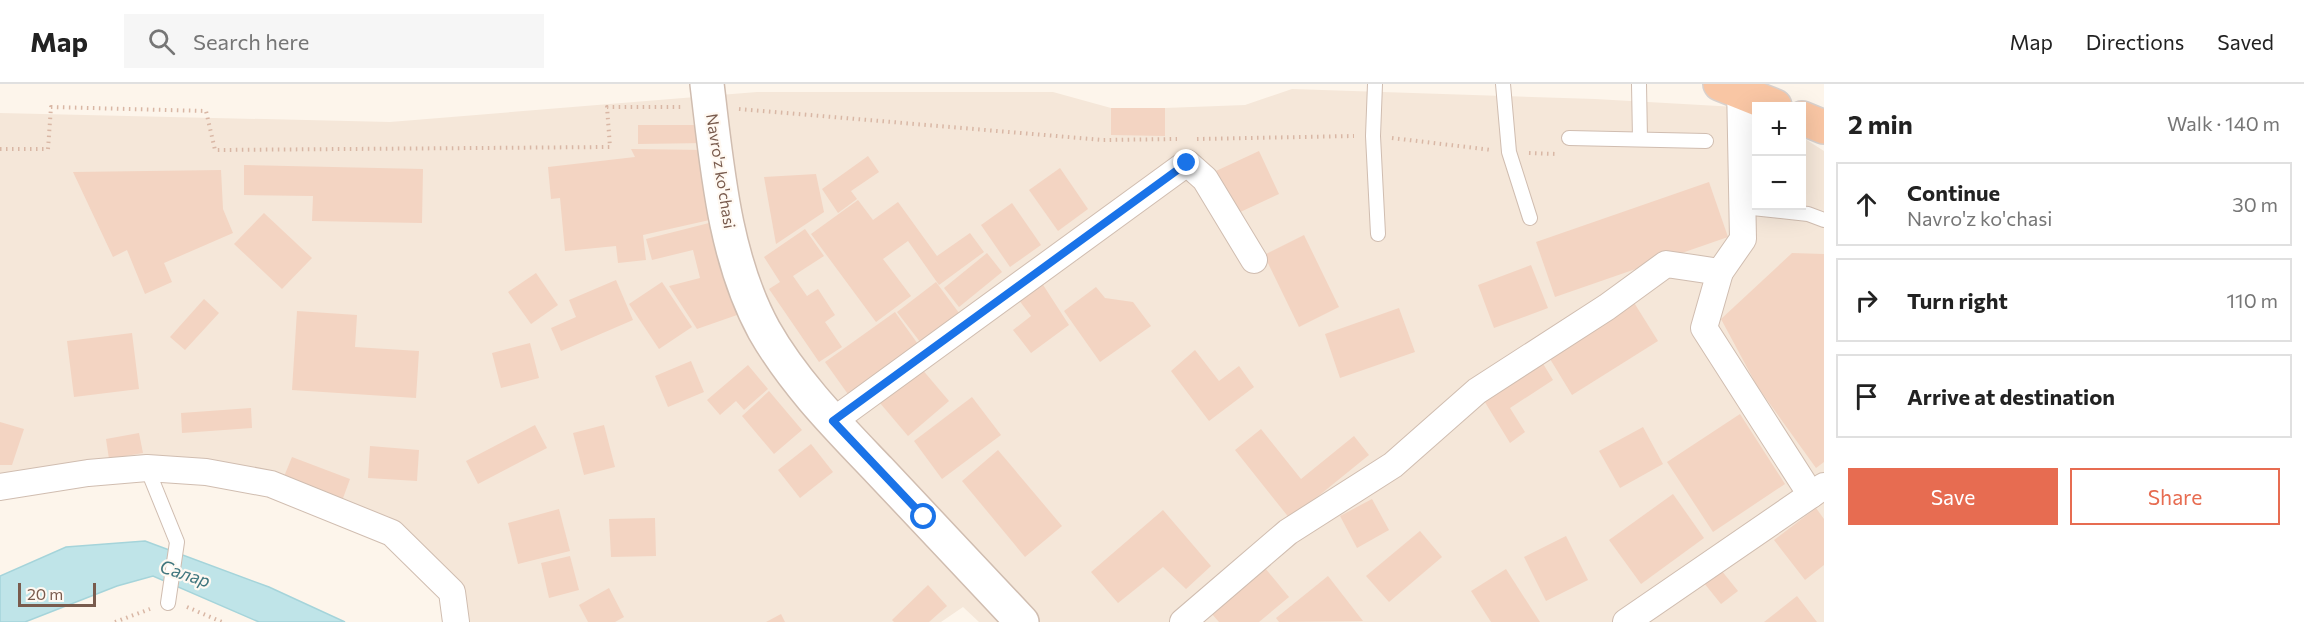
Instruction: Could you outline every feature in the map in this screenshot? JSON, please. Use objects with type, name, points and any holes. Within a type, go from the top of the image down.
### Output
[{"type":"highway","points":[[1734,87],[1766,102]]},
{"type":"highway","points":[[1806,120],[1824,127]]},
{"type":"street","points":[[1626,622],[1818,490],[1704,328],[1720,272],[1743,239],[1743,207],[1734,87]]},
{"type":"street","name":"Navro'z ko'chasi","points":[[709,95],[725,216],[745,286],[764,330],[797,379],[833,421],[1022,622]]},
{"type":"street","points":[[833,421],[1187,163],[1205,179],[1254,260]]},
{"type":"street","points":[[1183,622],[1288,532],[1393,465],[1477,392],[1607,307],[1666,264],[1720,272]]},
{"type":"street","points":[[0,487],[88,473],[147,468],[206,472],[271,484],[392,533],[452,592],[456,622]]},
{"type":"lane","points":[[1375,84],[1373,136],[1378,234]]},
{"type":"lane","points":[[1503,84],[1509,152],[1530,218]]},
{"type":"lane","points":[[1640,84],[1640,140]]},
{"type":"lane","points":[[1569,138],[1706,141]]},
{"type":"lane","points":[[1743,207],[1808,214],[1824,220]]},
{"type":"lane","points":[[147,468],[177,542],[168,603]]},
{"type":"path","points":[[0,149],[48,150],[51,107],[206,111],[215,150],[610,147],[607,107],[709,95],[1103,140],[1373,136],[1509,152],[1567,154]]},
{"type":"shaded area","points":[[1292,89],[1595,99],[1752,108],[1752,210],[1806,210],[1806,140],[1824,151],[1824,622],[979,622],[963,607],[941,622],[466,622],[456,578],[388,516],[160,465],[0,487],[0,113],[390,122],[757,92],[1053,92],[1111,108],[1245,105]]},
{"type":"water","name":"Салар","points":[[145,541],[269,587],[345,622],[259,622],[153,576],[117,586],[25,622],[0,622],[0,576],[66,547]]},
{"type":"building","points":[[1111,108],[1165,108],[1165,136],[1111,135]]},
{"type":"building","points":[[638,125],[707,125],[706,143],[638,144]]},
{"type":"building","points":[[631,149],[705,150],[714,219],[643,235],[646,260],[618,263],[616,246],[565,251],[560,198],[551,199],[548,167],[635,157]]},
{"type":"building","points":[[1259,151],[1279,194],[1236,214],[1216,171]]},
{"type":"building","points":[[868,156],[879,172],[851,191],[857,199],[838,213],[822,189]]},
{"type":"building","points":[[244,165],[423,169],[422,223],[312,221],[313,196],[244,195]]},
{"type":"building","points":[[1060,168],[1088,209],[1058,231],[1029,190]]},
{"type":"building","points":[[221,170],[223,209],[233,233],[164,263],[172,282],[145,294],[127,250],[113,257],[73,172]]},
{"type":"building","points":[[816,174],[824,212],[776,244],[764,177]]},
{"type":"building","points":[[1709,182],[1728,237],[1555,297],[1536,242]]},
{"type":"building","points":[[858,200],[873,220],[898,202],[937,256],[970,233],[984,252],[939,285],[908,241],[883,259],[911,296],[876,322],[811,234]]},
{"type":"building","points":[[1012,203],[1041,245],[1010,267],[981,225]]},
{"type":"building","points":[[264,213],[312,258],[282,289],[234,244]]},
{"type":"building","points":[[713,222],[737,315],[697,329],[669,286],[700,278],[693,250],[652,260],[646,239]]},
{"type":"building","points":[[805,229],[824,256],[793,276],[807,296],[818,289],[835,315],[825,322],[842,347],[819,362],[769,289],[780,282],[764,257]]},
{"type":"building","points":[[1304,235],[1339,307],[1299,327],[1264,255]]},
{"type":"building","points":[[987,253],[1002,272],[959,307],[944,288]]},
{"type":"building","points":[[1792,253],[1824,254],[1824,462],[1816,468],[1757,386],[1721,319]]},
{"type":"building","points":[[1531,265],[1548,308],[1494,328],[1478,285]]},
{"type":"building","points":[[536,273],[558,305],[531,324],[508,292]]},
{"type":"building","points":[[1038,277],[1069,325],[1031,353],[1013,330],[1031,316],[1015,295]]},
{"type":"building","points":[[616,280],[633,320],[561,351],[551,328],[576,317],[569,300]]},
{"type":"building","points":[[662,282],[692,327],[659,349],[629,304]]},
{"type":"building","points":[[936,282],[962,317],[924,347],[897,312]]},
{"type":"building","points":[[1096,287],[1105,298],[1133,302],[1151,326],[1100,362],[1064,311]]},
{"type":"building","points":[[204,299],[219,313],[185,350],[170,337]]},
{"type":"building","points":[[1633,301],[1658,341],[1572,395],[1547,354]]},
{"type":"building","points":[[1399,308],[1415,352],[1340,378],[1325,334]]},
{"type":"building","points":[[297,311],[357,315],[355,347],[419,351],[416,398],[292,390]]},
{"type":"building","points":[[895,312],[920,347],[850,397],[825,362]]},
{"type":"building","points":[[132,333],[139,389],[74,397],[67,341]]},
{"type":"building","points":[[530,343],[539,378],[501,388],[492,353]]},
{"type":"building","points":[[1195,350],[1219,381],[1239,366],[1254,387],[1209,421],[1171,371]]},
{"type":"building","points":[[691,361],[704,392],[668,407],[655,376]]},
{"type":"building","points":[[1542,362],[1553,380],[1510,408],[1525,432],[1510,443],[1483,399]]},
{"type":"building","points":[[748,365],[768,389],[744,410],[736,401],[720,415],[707,400]]},
{"type":"building","points":[[921,368],[949,401],[908,436],[880,403]]},
{"type":"building","points":[[769,391],[802,430],[774,454],[742,416]]},
{"type":"building","points":[[972,397],[1001,435],[942,479],[914,441]]},
{"type":"building","points":[[251,408],[252,428],[182,433],[181,413]]},
{"type":"building","points":[[1740,414],[1785,484],[1713,532],[1667,462]]},
{"type":"building","points":[[0,422],[24,429],[12,465],[0,465]]},
{"type":"building","points":[[535,425],[547,448],[478,484],[466,461]]},
{"type":"building","points":[[604,425],[615,467],[584,475],[573,433]]},
{"type":"building","points":[[1643,427],[1663,464],[1620,488],[1599,451]]},
{"type":"building","points":[[1261,429],[1301,479],[1354,436],[1369,455],[1290,519],[1235,450]]},
{"type":"building","points":[[139,433],[143,453],[109,459],[106,439]]},
{"type":"building","points":[[811,444],[833,472],[800,498],[778,470]]},
{"type":"building","points":[[370,446],[419,450],[417,481],[368,478]]},
{"type":"building","points":[[998,450],[1062,526],[1025,557],[962,481]]},
{"type":"building","points":[[292,457],[350,479],[342,501],[283,479]]},
{"type":"building","points":[[1673,494],[1704,538],[1641,584],[1609,540]]},
{"type":"building","points":[[1372,499],[1389,530],[1357,548],[1340,516]]},
{"type":"building","points":[[1816,508],[1824,519],[1824,565],[1805,580],[1774,540]]},
{"type":"building","points":[[559,509],[570,551],[518,564],[508,523]]},
{"type":"building","points":[[1163,510],[1211,566],[1186,589],[1163,567],[1118,603],[1091,572]]},
{"type":"building","points":[[655,518],[656,556],[611,557],[609,519]]},
{"type":"building","points":[[1420,531],[1442,557],[1389,602],[1366,576]]},
{"type":"building","points":[[1566,536],[1588,580],[1546,601],[1524,557]]},
{"type":"building","points":[[570,556],[579,590],[549,598],[541,563]]},
{"type":"building","points":[[1265,568],[1289,597],[1259,622],[1219,622],[1211,613]]},
{"type":"building","points":[[1506,569],[1540,622],[1491,622],[1471,591]]},
{"type":"building","points":[[1721,570],[1738,591],[1721,604],[1704,583]]},
{"type":"building","points":[[1328,576],[1363,621],[1279,622],[1276,618]]},
{"type":"building","points":[[928,585],[947,606],[929,622],[894,622],[892,620]]},
{"type":"building","points":[[609,588],[624,617],[615,622],[588,622],[579,605]]},
{"type":"building","points":[[1797,596],[1817,622],[1764,622]]},
{"type":"building","points":[[781,614],[785,622],[766,622]]},
{"type":"route","points":[[924,517],[833,421],[1187,163]]}]
